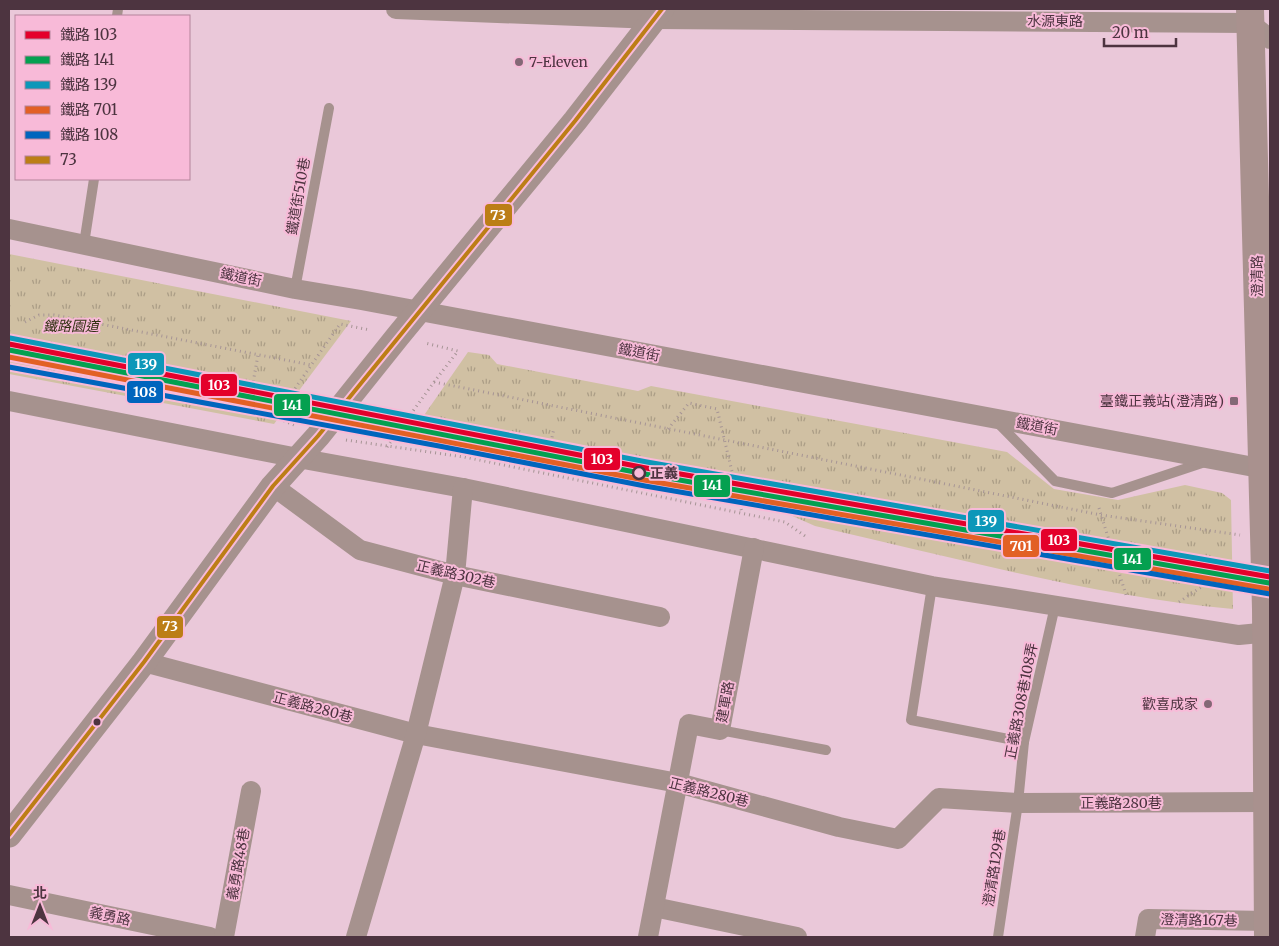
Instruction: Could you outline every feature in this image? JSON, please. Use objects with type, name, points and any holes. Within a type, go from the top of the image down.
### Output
[{"type":"main road","name":"澄清路","points":[[1257,23],[1266,469],[1269,932]]},
{"type":"main road","name":"澄清路","points":[[1268,632],[1266,802],[1269,932]]},
{"type":"street","name":"水源東路","points":[[396,9],[1257,23]]},
{"type":"street","points":[[9,834],[144,662],[272,486],[318,436],[575,120],[658,14]]},
{"type":"street","name":"鐵道街","points":[[9,229],[295,289],[1266,469]]},
{"type":"street","points":[[9,401],[298,458],[463,488],[932,586],[1239,635],[1268,632]]},
{"type":"street","name":"正義路302巷","points":[[272,486],[360,550],[455,575],[660,617]]},
{"type":"street","points":[[356,937],[416,734],[455,575],[463,488]]},
{"type":"street","name":"建軍路","points":[[648,937],[689,724],[720,730],[754,548]]},
{"type":"street","name":"正義路280巷","points":[[144,662],[416,734],[678,783],[839,827],[898,839],[939,798],[1018,803],[1266,802]]},
{"type":"street","name":"義勇路48巷","points":[[224,937],[251,791]]},
{"type":"street","name":"義勇路","points":[[9,895],[210,937]]},
{"type":"street","points":[[654,908],[796,937]]},
{"type":"street","name":"澄清路167巷","points":[[1145,937],[1148,919],[1269,932]]},
{"type":"lane","name":"鐵道街510巷","points":[[295,289],[329,108]]},
{"type":"lane","points":[[84,244],[94,180]]},
{"type":"lane","points":[[994,418],[1055,481],[1112,493],[1212,460]]},
{"type":"lane","points":[[932,586],[911,720],[1024,742]]},
{"type":"lane","name":"正義路308巷108弄","points":[[1018,803],[1024,742],[1055,606]]},
{"type":"lane","points":[[720,730],[826,750]]},
{"type":"lane","name":"澄清路129巷","points":[[998,937],[1018,803]]},
{"type":"path","points":[[25,322],[39,315],[54,315],[311,365]]},
{"type":"path","points":[[9,335],[22,339],[21,367],[275,417],[340,324]]},
{"type":"path","points":[[458,352],[387,447],[464,457],[785,522],[805,536]]},
{"type":"path","points":[[248,411],[258,355]]},
{"type":"path","points":[[434,382],[1101,515],[1240,535]]},
{"type":"path","points":[[668,429],[689,403],[717,409],[726,440],[742,513]]},
{"type":"path","points":[[406,421],[550,447],[736,487]]},
{"type":"path","points":[[550,447],[554,428]]},
{"type":"path","points":[[1093,489],[1128,600]]},
{"type":"path","points":[[1240,526],[1240,544]]},
{"type":"path","points":[[1178,603],[1241,560],[1241,570]]},
{"type":"green space","name":"鐵路園道","points":[[9,254],[351,321],[274,424],[9,374]]},
{"type":"green space","points":[[468,352],[489,355],[497,364],[638,391],[651,386],[1007,452],[1054,489],[1118,500],[1185,485],[1222,493],[1231,500],[1233,609],[1128,595],[1023,574],[815,526],[788,514],[411,434]]},
{"type":"rail line","name":"139","points":[[10,338],[647,462],[1270,571]]},
{"type":"rail line","name":"103","points":[[9,344],[646,468],[1270,577]]},
{"type":"rail line","name":"141","points":[[9,350],[645,474],[1269,583]]},
{"type":"rail line","name":"701","points":[[9,357],[644,480],[1268,589]]},
{"type":"rail line","name":"108","points":[[9,367],[645,486],[1270,594]]},
{"type":"transit line","name":"73","points":[[9,835],[144,662],[273,486],[318,436],[575,121],[662,9]]},
{"type":"place","name":"7-Eleven","points":[[519,62]]},
{"type":"place","name":"臺鐵正義站(澄清路)","points":[[1234,401]]},
{"type":"place","name":"正義","points":[[639,473]]},
{"type":"place","name":"歡喜成家","points":[[1208,704]]}]
